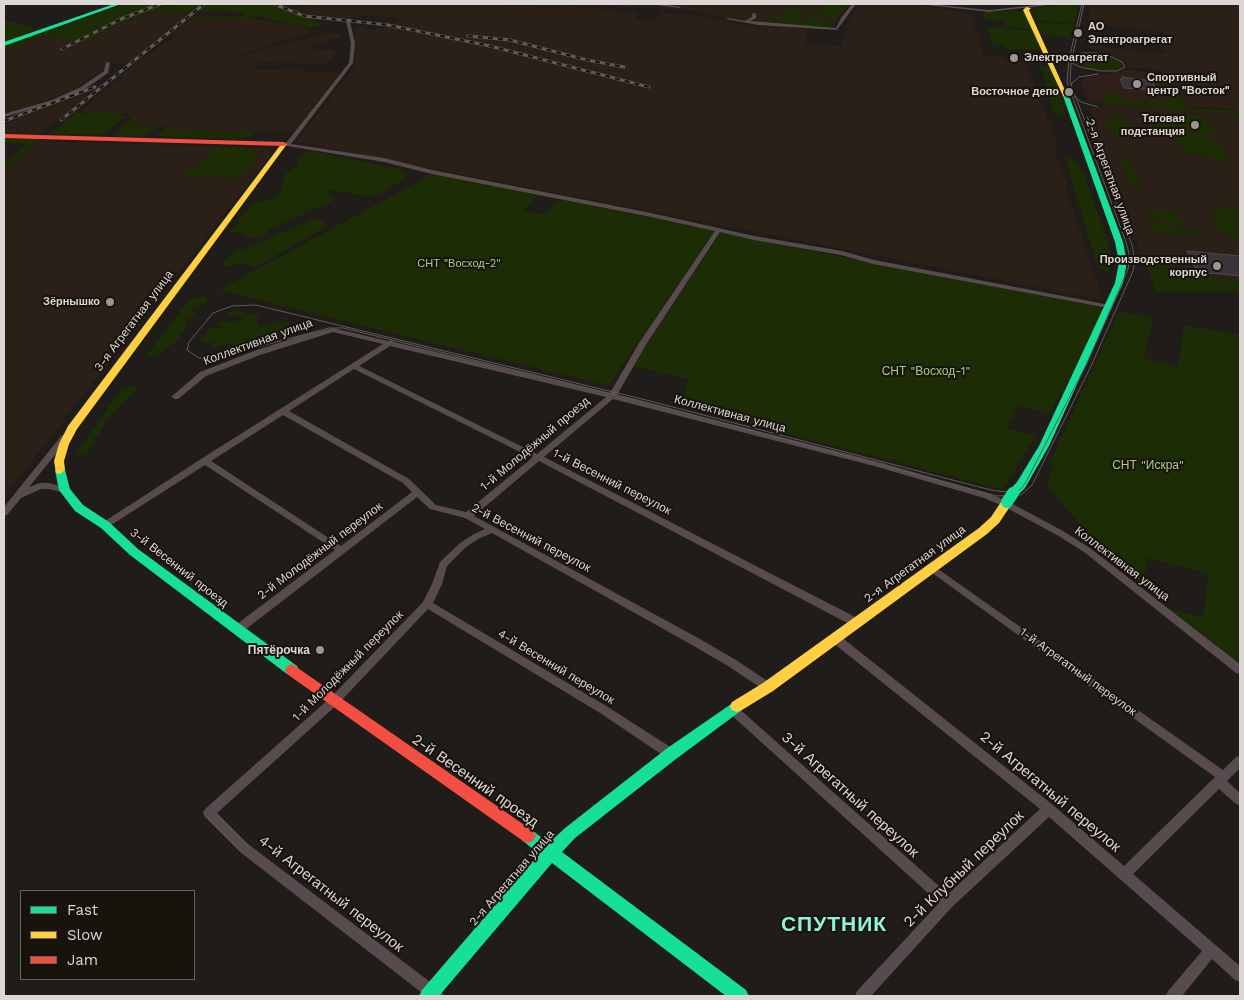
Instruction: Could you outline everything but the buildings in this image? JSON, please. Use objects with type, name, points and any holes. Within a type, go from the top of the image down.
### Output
[{"type":"street","points":[[4,44],[118,4]]},
{"type":"street","points":[[652,4],[679,7]]},
{"type":"street","points":[[728,19],[837,30],[843,18],[854,4]]},
{"type":"street","points":[[920,4],[979,11],[1028,8],[1055,4]]},
{"type":"street","name":"2-я Агрегатная улица","points":[[432,995],[551,852],[595,813],[732,709],[768,687],[836,639],[989,525],[995,520],[1020,485],[1049,435],[1119,283],[1123,262],[1119,242],[1065,93],[1026,10],[1028,8]]},
{"type":"street","points":[[745,22],[754,18],[754,14]]},
{"type":"street","points":[[286,144],[351,63],[354,43],[348,21],[350,20]]},
{"type":"street","points":[[4,116],[54,101],[83,88],[106,72],[108,63]]},
{"type":"street","points":[[4,136],[286,144],[510,186],[873,262],[1108,306]]},
{"type":"street","name":"3-я Агрегатная улица","points":[[4,513],[72,428],[286,144]]},
{"type":"street","name":"1-й Молодёжный проезд","points":[[468,516],[539,458],[614,392],[643,343],[718,231]]},
{"type":"street","name":"Коллективная улица","points":[[175,397],[203,374],[323,332],[340,331],[614,392],[987,496],[1009,500],[1087,550],[1240,670]]},
{"type":"street","points":[[105,525],[391,342]]},
{"type":"street","name":"1-й Весенний переулок","points":[[354,366],[539,458],[857,623]]},
{"type":"street","name":"2-й Весенний переулок","points":[[284,411],[406,481],[433,507],[468,516],[696,642],[768,687]]},
{"type":"street","name":"3-й Весенний проезд","points":[[72,428],[64,444],[59,461],[60,476],[70,500],[105,525],[134,552],[236,630],[334,701]]},
{"type":"street","points":[[204,461],[341,550]]},
{"type":"street","points":[[12,502],[21,494],[40,486],[65,490]]},
{"type":"street","name":"2-й Молодёжный переулок","points":[[236,630],[418,492]]},
{"type":"street","name":"1-й Молодёжный переулок","points":[[209,813],[334,701],[427,604],[437,584],[443,564],[463,545],[492,530]]},
{"type":"street","name":"1-й Агрегатный переулок","points":[[932,568],[1221,779],[1240,800]]},
{"type":"street","name":"4-й Весенний переулок","points":[[427,604],[604,710],[671,754]]},
{"type":"street","name":"2-й Агрегатный переулок","points":[[836,639],[1049,809],[1240,975]]},
{"type":"street","name":"2-й Весенний проезд","points":[[334,701],[551,852],[740,996]]},
{"type":"street","name":"3-й Агрегатный переулок","points":[[732,709],[948,903]]},
{"type":"street","points":[[1124,874],[1240,761]]},
{"type":"street","name":"2-й Клубный переулок","points":[[862,996],[948,903],[1049,809]]},
{"type":"street","name":"4-й Агрегатный переулок","points":[[209,813],[244,848],[432,995]]},
{"type":"street","points":[[1173,996],[1211,950]]},
{"type":"shaded area","name":"Электроагрегат","points":[[320,4],[484,4],[563,9],[565,6],[576,7],[575,9],[601,9],[638,13],[636,19],[653,20],[657,19],[662,12],[699,16],[736,24],[808,29],[805,43],[841,46],[850,16],[861,4],[907,4],[971,13],[976,29],[974,30],[979,34],[982,55],[1005,57],[1006,61],[1026,62],[1058,147],[1054,147],[1068,186],[1065,186],[1103,300],[296,142],[355,66],[355,29],[362,26],[374,30],[389,26],[400,18],[369,15],[346,20],[310,15],[290,9]]},
{"type":"shaded area","points":[[577,4],[848,4],[832,26],[825,29],[744,21],[692,11]]},
{"type":"shaded area","points":[[1240,4],[1240,110],[1186,106],[1162,74],[1162,70],[1128,67],[1127,63],[1119,58],[1090,48],[1090,45],[1161,54],[1166,53],[1165,49],[1161,49],[1161,42],[1165,43],[1167,33],[1088,24],[1090,5]]},
{"type":"shaded area","points":[[150,12],[190,13],[130,63],[103,63],[103,70],[71,91],[4,115],[4,52],[43,36],[84,42],[110,28]]},
{"type":"shaded area","points":[[191,19],[252,19],[301,26],[311,33],[197,67],[330,32],[342,35],[339,38],[310,45],[314,48],[312,49],[335,50],[335,54],[326,64],[260,62],[253,69],[335,72],[340,74],[292,133],[242,131],[240,133],[165,129],[167,127],[132,125],[141,117],[129,116],[129,114],[80,112],[93,102],[90,101],[96,98],[97,95],[123,77],[120,76],[138,61],[176,36],[171,35]]},
{"type":"shaded area","points":[[1130,70],[1158,73],[1166,77],[1187,108],[1088,101],[1081,83],[1086,77]]},
{"type":"shaded area","points":[[85,93],[91,94],[40,134],[4,133],[4,124]]},
{"type":"shaded area","points":[[1101,102],[1240,111],[1240,292],[1157,292],[1091,132],[1099,133],[1090,110],[1086,107],[1103,108]]},
{"type":"shaded area","points":[[39,141],[267,148],[272,153],[4,497],[4,170],[24,156],[22,155]]},
{"type":"green space","points":[[126,4],[169,4],[159,8],[170,5],[170,8],[177,4],[268,4],[291,13],[332,21],[305,18],[325,24],[311,28],[256,16],[248,19],[191,19],[192,17],[241,16],[246,14],[233,12],[150,12],[110,28],[83,44],[83,42],[43,36],[4,52],[4,47],[15,42]]},
{"type":"green space","points":[[821,4],[848,4],[836,20],[819,11]]},
{"type":"green space","points":[[1079,4],[1074,24],[1035,20],[1031,11],[1036,8]]},
{"type":"green space","points":[[782,8],[811,10],[803,12],[802,18],[796,21],[798,23],[805,21],[815,12],[822,14],[816,16],[811,21],[825,18],[832,22],[823,28],[794,26],[781,22],[775,24],[755,23],[756,20],[781,17]]},
{"type":"green space","points":[[1023,11],[1033,29],[1006,27],[1004,21],[985,20],[983,15],[984,12]]},
{"type":"green space","points":[[4,20],[31,27],[33,31],[4,42]]},
{"type":"green space","points":[[1036,23],[1074,25],[1072,32],[1070,32],[1071,38],[1041,34]]},
{"type":"green space","points":[[987,27],[1034,31],[1043,50],[1004,49],[1003,46],[993,44]]},
{"type":"green space","points":[[1091,52],[1118,59],[1122,62],[1123,67],[1114,70],[1098,70],[1081,66],[1074,62],[1075,55]]},
{"type":"green space","points":[[1041,65],[1050,68],[1055,76],[1066,117],[1054,114],[1044,75],[1038,67]]},
{"type":"green space","points":[[1133,77],[1167,79],[1187,108],[1240,111],[1240,118],[1226,113],[1102,104],[1101,102],[1105,102],[1101,94],[1123,95],[1125,100],[1167,103],[1160,90],[1157,90],[1159,88],[1154,81],[1135,80]]},
{"type":"green space","points":[[75,113],[116,113],[124,117],[104,135],[50,134]]},
{"type":"green space","points":[[1154,114],[1202,116],[1215,134],[1205,134],[1207,138],[1219,141],[1230,161],[1186,154],[1177,142],[1147,126],[1155,124],[1151,116]]},
{"type":"green space","points":[[1114,115],[1132,126],[1139,137],[1115,136],[1114,130],[1108,130],[1107,123]]},
{"type":"green space","points":[[133,117],[139,117],[131,126],[159,127],[146,135],[117,137],[114,133]]},
{"type":"green space","points":[[165,129],[240,133],[242,131],[253,131],[252,136],[236,139],[159,136],[159,133]]},
{"type":"green space","points":[[4,137],[38,138],[39,141],[22,155],[25,155],[4,170],[4,164],[27,144],[4,143]]},
{"type":"green space","points":[[215,147],[250,149],[254,153],[256,160],[243,176],[236,178],[183,176],[189,170],[195,170]]},
{"type":"green space","points":[[313,151],[404,170],[406,173],[403,180],[381,194],[369,197],[332,190],[327,193],[335,197],[331,202],[272,228],[261,237],[249,238],[243,234],[230,232],[253,203],[278,197],[286,173],[299,164],[298,157],[306,152]]},
{"type":"green space","points":[[1071,156],[1084,173],[1107,238],[1111,257],[1108,272],[1098,268],[1065,157]]},
{"type":"green space","points":[[1121,159],[1129,159],[1142,188],[1132,186]]},
{"type":"green space","name":"СНТ \"Восход-2\"","points":[[432,174],[538,195],[524,210],[545,215],[559,199],[715,231],[608,386],[219,290]]},
{"type":"green space","points":[[1240,206],[1240,240],[1220,233],[1212,221],[1219,207]]},
{"type":"green space","points":[[1143,209],[1176,213],[1185,224],[1177,224],[1150,216]]},
{"type":"green space","points":[[312,219],[323,221],[327,227],[255,267],[242,263],[228,267],[222,263],[235,251],[250,247]]},
{"type":"green space","points":[[1147,219],[1210,237],[1154,233]]},
{"type":"green space","name":"СНТ \"Восход-1\"","points":[[721,232],[1104,308],[1088,346],[1049,414],[1019,406],[1006,429],[1036,436],[1003,490],[677,405],[690,380],[632,366]]},
{"type":"green space","points":[[1143,260],[1181,269],[1184,275],[1240,280],[1240,292],[1157,292]]},
{"type":"green space","points":[[201,297],[207,298],[204,305],[194,307],[191,312],[196,312],[192,317],[186,318],[184,322],[188,323],[177,341],[158,355],[146,356],[189,300]]},
{"type":"green space","points":[[233,311],[259,314],[256,316],[260,316],[257,323],[260,327],[283,321],[289,323],[289,325],[282,327],[281,330],[272,336],[281,339],[272,342],[265,340],[260,344],[233,353],[235,343],[213,347],[211,344],[216,341],[202,341],[200,339],[211,328],[224,327],[216,324],[220,321],[230,323],[246,318],[229,315],[228,313]]},
{"type":"green space","name":"СНТ \"Искра\"","points":[[1119,311],[1153,318],[1144,358],[1178,366],[1184,325],[1240,335],[1240,663],[1170,609],[1203,618],[1208,574],[1148,558],[1143,586],[1095,542],[1047,486],[1054,466],[1049,464]]},
{"type":"green space","points":[[137,385],[136,390],[107,420],[88,452],[75,455],[122,388]]},
{"type":"tram line","points":[[1070,57],[1082,4]]},
{"type":"tram line","points":[[1073,56],[1084,4]]},
{"type":"tram line","points":[[1071,63],[1080,67],[1101,71],[1117,71],[1125,67],[1122,62],[1112,57],[1097,53],[1082,53],[1073,56]]},
{"type":"tram line","points":[[1071,63],[1073,56]]},
{"type":"tram line","points":[[1069,58],[1071,63]]},
{"type":"tram line","points":[[1069,58],[1067,82],[1127,245],[1130,259],[1128,269],[1087,363],[1026,482],[1021,489],[1014,493],[991,490],[646,400],[256,305],[232,306],[213,313],[189,342],[187,350],[199,358],[216,358],[329,328],[343,328],[645,402],[997,496],[1021,495],[1032,485],[1092,364],[1133,271],[1135,261],[1132,245],[1076,98]]},
{"type":"tram line","points":[[1071,63],[1070,82],[1076,98]]},
{"type":"tram line","points":[[1071,84],[1079,77],[1098,74]]},
{"type":"tram line","points":[[1076,98],[1081,102],[1098,107]]},
{"type":"tram line","points":[[1087,117],[1097,133]]},
{"type":"railway","points":[[62,49],[121,19],[160,4]]},
{"type":"railway","points":[[61,120],[204,4]]},
{"type":"railway","points":[[274,4],[304,16],[388,25],[490,46],[649,87]]},
{"type":"railway","points":[[468,36],[510,40],[587,60],[624,67]]},
{"type":"railway","points":[[4,121],[95,87]]},
{"type":"traffic: fast","points":[[4,44],[118,4]]},
{"type":"traffic: fast","points":[[1013,493],[1021,485],[1044,446],[1119,283],[1123,262],[1119,242],[1066,96]]},
{"type":"traffic: fast","points":[[60,470],[65,490],[79,508],[105,525],[134,552],[292,670]]},
{"type":"traffic: fast","points":[[1007,502],[1013,493]]},
{"type":"traffic: fast","points":[[428,996],[551,852],[570,833],[671,754],[737,706]]},
{"type":"traffic: fast","points":[[528,836],[740,996]]},
{"type":"traffic: slow","points":[[1028,8],[1026,10],[1066,96]]},
{"type":"traffic: slow","points":[[60,470],[59,461],[64,444],[72,428],[284,144]]},
{"type":"traffic: slow","points":[[737,706],[768,687],[983,531],[995,520],[1007,502]]},
{"type":"traffic: jam","points":[[4,136],[284,144]]},
{"type":"traffic: jam","points":[[292,670],[528,836]]},
{"type":"place","name":"АО Электроагрегат","points":[[1078,33]]},
{"type":"place","name":"Электроагрегат","points":[[1014,58]]},
{"type":"place","name":"Спортивный центр \"Восток\"","points":[[1137,84]]},
{"type":"place","name":"Восточное депо","points":[[1069,92]]},
{"type":"place","name":"Тяговая подстанция","points":[[1195,125]]},
{"type":"place","name":"Производственный корпус","points":[[1217,266]]},
{"type":"place","name":"Зёрнышко","points":[[110,302]]},
{"type":"place","name":"Пятёрочка","points":[[320,650]]},
{"type":"district","name":"СПУТНИК","points":[[834,925]]}]
